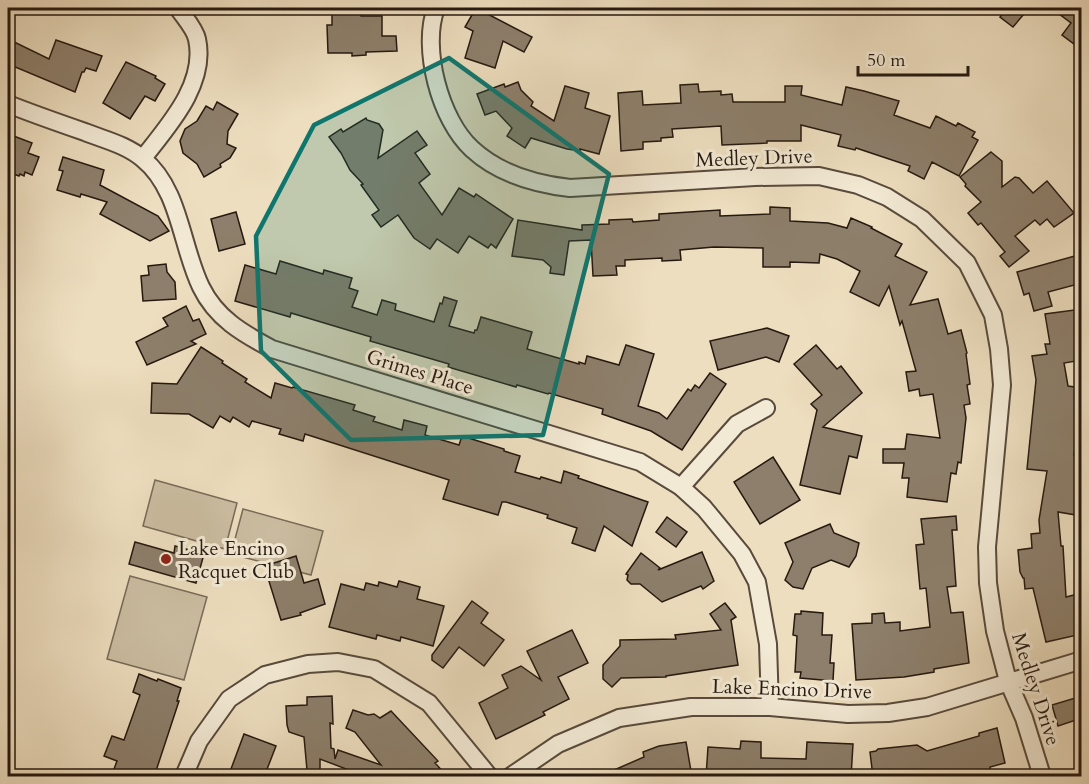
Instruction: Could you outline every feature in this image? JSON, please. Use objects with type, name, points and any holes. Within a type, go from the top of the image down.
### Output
[{"type":"street","points":[[143,158],[174,118],[190,88],[199,60],[197,37],[178,8]]},
{"type":"street","name":"Medley Drive","points":[[436,8],[430,53],[435,82],[446,109],[472,149],[495,165],[521,178],[545,185],[570,188],[755,177],[819,176],[858,185],[887,197],[922,219],[967,263],[993,315],[1002,385],[990,507],[988,574],[995,631],[1008,681],[1024,718],[1042,777]]},
{"type":"street","name":"Grimes Place","points":[[8,104],[124,147],[143,158],[158,174],[172,202],[201,287],[215,309],[238,331],[272,349],[640,462],[681,487],[704,507],[724,531],[742,554],[757,582],[768,644],[770,706]]},
{"type":"street","points":[[681,487],[737,424],[766,408]]},
{"type":"street","name":"Lake Encino Drive","points":[[511,777],[558,744],[618,718],[691,706],[770,706],[848,714],[888,713],[927,707],[1082,660]]},
{"type":"street","points":[[184,777],[199,741],[230,699],[265,675],[308,663],[338,662],[374,669],[429,703],[489,777]]},
{"type":"highlighted area","points":[[449,58],[609,174],[543,435],[351,440],[261,351],[256,236],[314,125]]},
{"type":"shaded area","points":[[155,480],[237,503],[225,549],[143,526]]},
{"type":"shaded area","points":[[243,509],[323,531],[311,575],[231,554]]},
{"type":"shaded area","points":[[130,576],[207,597],[184,680],[107,659]]},
{"type":"building","points":[[476,8],[532,37],[524,52],[503,41],[495,68],[465,58],[473,31],[465,27]]},
{"type":"building","points":[[1007,8],[1029,8],[1013,27],[1000,17]]},
{"type":"building","points":[[1051,8],[1082,8],[1082,50],[1062,35],[1071,23]]},
{"type":"building","points":[[361,13],[361,16],[382,16],[382,36],[396,36],[397,51],[366,52],[366,55],[352,56],[352,53],[328,53],[327,25],[332,25],[332,14]]},
{"type":"building","points":[[8,39],[49,59],[56,40],[102,56],[96,71],[86,68],[82,72],[75,92],[8,64]]},
{"type":"building","points":[[126,62],[156,76],[155,78],[165,84],[155,101],[145,96],[130,119],[103,103]]},
{"type":"building","points":[[518,82],[521,90],[533,102],[531,106],[554,121],[565,86],[589,93],[585,108],[610,116],[599,154],[580,149],[580,151],[567,149],[531,138],[525,148],[507,136],[512,128],[496,111],[485,115],[477,94],[504,84],[505,87]]},
{"type":"building","points":[[698,84],[699,92],[721,91],[721,95],[732,94],[733,102],[785,102],[785,86],[802,86],[801,95],[842,105],[846,87],[899,101],[894,115],[930,128],[936,116],[956,126],[958,123],[975,132],[972,137],[978,140],[959,176],[932,162],[924,179],[908,171],[910,166],[856,148],[855,150],[838,146],[841,135],[801,125],[801,141],[722,145],[721,126],[672,129],[673,137],[661,138],[661,141],[643,142],[643,149],[621,151],[618,93],[642,91],[643,105],[681,103],[680,85]]},
{"type":"building","points":[[217,102],[238,114],[228,131],[227,144],[236,148],[230,158],[220,164],[221,167],[204,177],[197,164],[183,153],[180,141],[185,129],[197,121],[206,106],[213,110]]},
{"type":"building","points":[[366,118],[379,124],[383,130],[378,158],[417,131],[427,145],[415,153],[430,174],[419,183],[442,215],[459,188],[474,197],[476,194],[513,219],[496,248],[491,244],[488,248],[469,236],[458,253],[437,239],[430,249],[414,238],[398,215],[381,227],[372,215],[379,210],[329,137],[341,129],[343,132]]},
{"type":"building","points":[[11,135],[32,143],[28,153],[39,157],[32,175],[25,172],[24,176],[20,174],[19,176],[8,172],[8,144]]},
{"type":"building","points":[[991,152],[1002,161],[1002,187],[1015,177],[1019,178],[1033,193],[1047,181],[1074,213],[1054,227],[1047,219],[1040,225],[1035,220],[1015,236],[1029,251],[1009,267],[1000,256],[1005,252],[981,223],[978,225],[968,213],[981,202],[965,186],[966,184],[960,177]]},
{"type":"building","points":[[63,157],[104,170],[100,185],[158,216],[169,231],[150,241],[100,214],[107,202],[57,190],[63,171],[59,170]]},
{"type":"building","points":[[770,207],[790,208],[790,221],[828,223],[847,228],[851,218],[902,244],[895,256],[927,272],[910,305],[938,299],[948,334],[961,330],[967,353],[970,384],[967,385],[970,404],[964,405],[966,418],[961,463],[958,462],[956,474],[951,473],[947,502],[907,497],[909,478],[902,478],[904,463],[883,463],[883,449],[905,449],[907,434],[940,438],[933,394],[920,396],[919,389],[909,391],[906,372],[916,371],[889,286],[879,306],[850,292],[860,271],[837,259],[820,254],[819,263],[790,262],[790,267],[763,267],[763,248],[714,247],[680,250],[681,260],[662,261],[662,258],[625,260],[625,266],[616,266],[617,275],[593,276],[591,240],[569,241],[564,275],[550,273],[551,267],[543,260],[512,256],[518,220],[582,230],[582,225],[609,224],[609,220],[632,219],[633,222],[659,220],[659,214],[720,210],[720,216],[770,214]]},
{"type":"building","points":[[236,212],[245,244],[219,251],[211,219]]},
{"type":"building","points":[[1082,254],[1082,283],[1048,292],[1052,306],[1034,311],[1029,293],[1024,295],[1017,272]]},
{"type":"building","points":[[280,261],[323,274],[324,270],[352,278],[349,288],[358,291],[352,307],[377,315],[382,300],[396,304],[395,310],[434,322],[444,297],[457,301],[449,326],[474,333],[481,317],[532,332],[527,349],[579,364],[579,362],[585,364],[587,356],[619,365],[626,345],[654,354],[638,406],[659,413],[667,419],[688,389],[691,391],[695,385],[699,388],[710,373],[726,384],[682,450],[651,431],[602,414],[603,409],[448,367],[449,364],[370,341],[371,337],[291,313],[290,317],[235,301],[245,265],[276,274]]},
{"type":"building","points":[[166,264],[167,272],[175,282],[176,299],[143,301],[141,276],[149,275],[148,266]]},
{"type":"building","points":[[186,306],[193,321],[199,319],[206,334],[191,341],[196,344],[147,365],[136,342],[168,326],[163,318]]},
{"type":"building","points":[[1082,309],[1082,330],[1079,331],[1082,360],[1064,363],[1068,386],[1082,388],[1082,406],[1074,455],[1082,455],[1080,495],[1082,495],[1082,516],[1058,512],[1066,597],[1082,593],[1082,634],[1046,642],[1033,588],[1025,589],[1024,578],[1020,572],[1018,550],[1032,548],[1031,534],[1040,533],[1039,520],[1047,471],[1027,469],[1036,380],[1032,356],[1047,354],[1045,344],[1050,344],[1045,314]]},
{"type":"building","points":[[767,328],[789,336],[779,362],[766,357],[718,370],[710,341]]},
{"type":"building","points":[[816,345],[837,369],[841,366],[862,393],[823,427],[862,436],[857,458],[849,456],[840,494],[800,485],[817,410],[811,404],[822,395],[794,364]]},
{"type":"building","points":[[201,347],[247,379],[245,382],[271,398],[275,383],[293,387],[355,405],[353,410],[375,417],[373,421],[402,430],[404,420],[427,426],[425,435],[459,445],[462,436],[504,449],[504,451],[520,456],[515,472],[561,483],[564,471],[648,502],[632,546],[604,526],[595,551],[572,543],[577,528],[547,518],[548,515],[502,502],[498,515],[443,499],[449,480],[305,434],[303,441],[279,434],[281,429],[252,421],[249,427],[233,417],[230,422],[220,416],[213,428],[189,414],[151,413],[152,383],[177,384]]},
{"type":"building","points":[[773,457],[800,500],[760,524],[734,482]]},
{"type":"building","points":[[956,516],[957,530],[952,530],[956,586],[947,587],[951,613],[963,612],[969,663],[904,677],[856,680],[852,624],[872,623],[872,614],[884,613],[885,623],[900,622],[900,631],[930,627],[926,588],[920,589],[916,545],[924,544],[921,519]]},
{"type":"building","points":[[667,517],[687,532],[676,547],[656,532]]},
{"type":"building","points":[[830,524],[834,533],[859,543],[856,556],[849,567],[831,560],[812,568],[803,589],[793,587],[785,580],[793,562],[785,543]]},
{"type":"building","name":"Lake Encino Racquet Club","points":[[135,542],[174,553],[175,546],[204,554],[196,583],[129,564]]},
{"type":"building","points":[[702,552],[714,581],[703,589],[701,586],[662,602],[640,584],[631,584],[627,580],[628,575],[626,574],[641,553],[660,568],[658,570]]},
{"type":"building","points":[[296,556],[304,583],[318,579],[325,604],[300,613],[301,615],[281,620],[268,578],[275,576],[271,564]]},
{"type":"building","points":[[399,581],[420,587],[417,599],[444,606],[433,646],[401,637],[400,641],[377,635],[376,639],[329,627],[341,584],[364,590],[366,583],[378,586],[379,582],[397,587]]},
{"type":"building","points":[[472,601],[488,613],[481,623],[504,640],[484,666],[459,647],[443,668],[432,660],[432,655]]},
{"type":"building","points":[[725,603],[736,617],[731,620],[738,665],[666,677],[621,678],[612,687],[603,679],[603,665],[620,646],[620,640],[676,639],[675,635],[721,630],[710,614]]},
{"type":"building","points":[[801,611],[823,613],[822,635],[832,635],[830,663],[834,663],[833,681],[800,678],[801,672],[795,672],[797,636],[793,635],[795,614],[801,614]]},
{"type":"building","points":[[572,630],[588,663],[558,677],[569,699],[543,712],[545,715],[496,739],[479,703],[508,688],[502,675],[521,666],[541,680],[527,651]]},
{"type":"building","points":[[139,674],[181,688],[177,701],[179,701],[154,777],[111,777],[117,761],[104,756],[112,736],[124,740],[140,695],[133,692]]},
{"type":"building","points":[[332,696],[331,748],[334,749],[335,759],[338,750],[381,765],[355,732],[346,728],[353,710],[368,715],[374,714],[380,718],[391,711],[438,761],[435,763],[448,777],[367,777],[320,759],[320,770],[307,770],[304,737],[289,732],[286,706],[307,705],[307,697]]},
{"type":"building","points":[[1082,696],[1082,718],[1058,726],[1052,705]]},
{"type":"building","points":[[997,728],[1005,763],[990,767],[991,773],[977,777],[873,777],[870,752],[917,745],[927,751],[979,736],[979,733]]},
{"type":"building","points":[[244,734],[276,746],[264,777],[228,777]]},
{"type":"building","points":[[741,741],[761,742],[761,758],[806,759],[807,742],[853,744],[851,777],[706,777],[708,747],[740,749]]},
{"type":"building","points":[[686,742],[692,777],[598,777],[644,757],[643,752],[659,746]]},
{"type":"place","name":"Lake Encino Racquet Club","points":[[166,559]]}]
